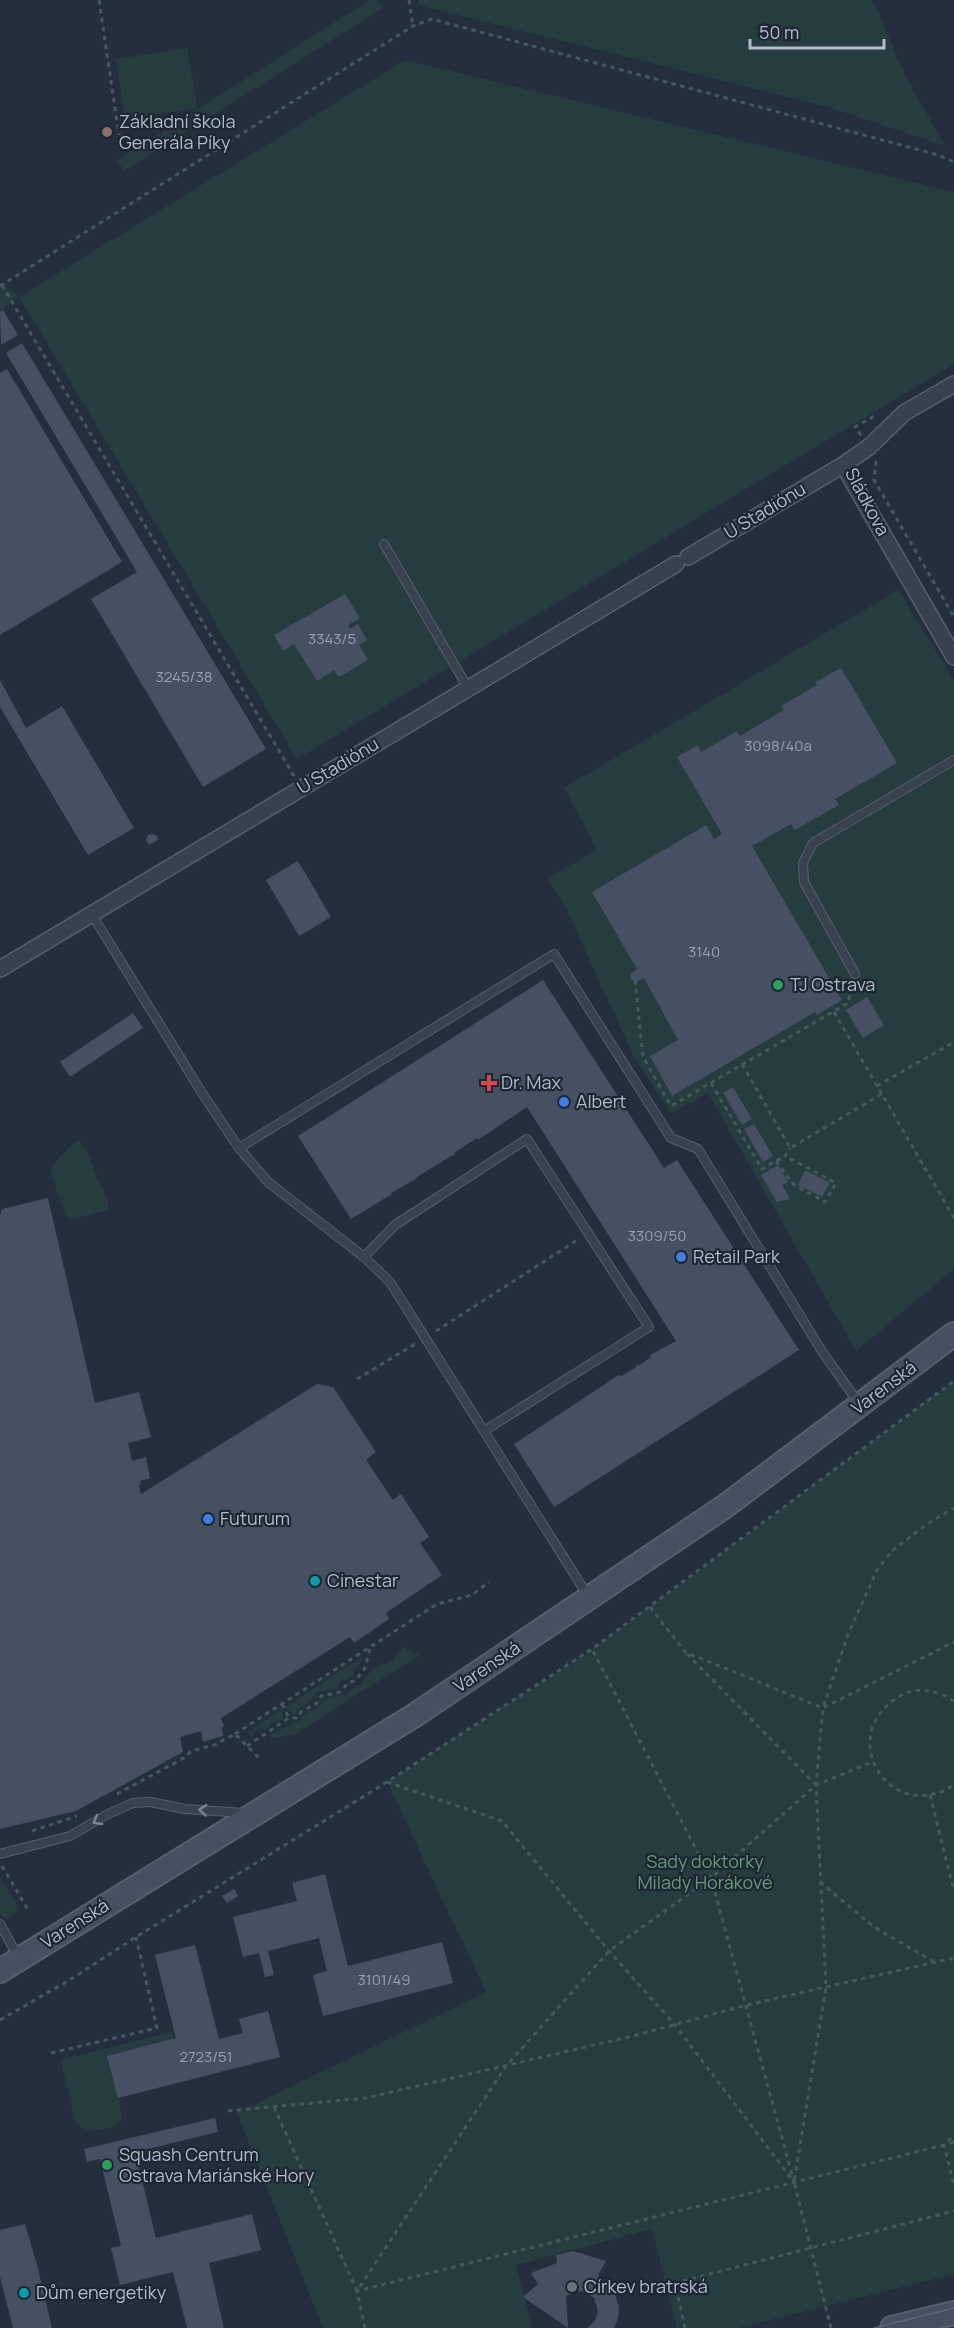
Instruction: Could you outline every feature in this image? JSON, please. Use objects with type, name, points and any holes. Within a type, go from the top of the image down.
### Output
[{"type":"street","name":"Sládkova","points":[[954,384],[904,413],[869,447],[843,465],[954,657]]},
{"type":"street","name":"U Stadiónu","points":[[0,969],[90,913],[843,465]]},
{"type":"street","name":"Varenská","points":[[9,1965],[415,1715],[724,1507],[954,1334]]},
{"type":"street","points":[[892,2328],[954,2313]]},
{"type":"lane","points":[[384,544],[468,688]]},
{"type":"lane","points":[[855,974],[804,882],[802,863],[813,843],[954,760]]},
{"type":"lane","points":[[90,913],[239,1148],[268,1182],[364,1257],[390,1282],[589,1597]]},
{"type":"lane","points":[[239,1148],[554,954],[671,1138],[698,1149],[823,1353],[860,1406]]},
{"type":"lane","points":[[364,1257],[396,1225],[527,1139],[650,1327],[484,1431]]},
{"type":"lane","points":[[0,1854],[70,1836],[132,1803],[152,1802],[184,1809],[256,1814]]},
{"type":"lane","points":[[0,1924],[9,1965]]},
{"type":"path","points":[[99,0],[119,135]]},
{"type":"path","points":[[409,0],[413,26]]},
{"type":"path","points":[[302,788],[1,285],[413,26],[432,19],[927,152],[954,162]]},
{"type":"path","points":[[869,447],[877,459],[874,480],[954,617]]},
{"type":"path","points":[[635,980],[643,1057],[671,1106],[848,1002],[855,974]]},
{"type":"path","points":[[834,1011],[954,1218]]},
{"type":"path","points":[[877,1086],[954,1042]]},
{"type":"path","points":[[742,1065],[790,1148]]},
{"type":"path","points":[[711,1083],[762,1169],[785,1156],[790,1148],[882,1094]]},
{"type":"path","points":[[776,1161],[793,1184],[825,1202],[836,1183],[785,1156]]},
{"type":"path","points":[[357,1379],[426,1338],[588,1232]]},
{"type":"path","points":[[0,2020],[68,1981],[387,1782],[592,1649],[954,1382]]},
{"type":"path","points":[[794,2182],[826,1987],[816,1785],[823,1708],[848,1634],[877,1570],[893,1550],[927,1524],[954,1508]]},
{"type":"path","points":[[111,1798],[184,1758],[191,1751],[214,1745],[235,1734],[437,1604],[472,1595],[489,1582]]},
{"type":"path","points":[[650,1607],[685,1652],[816,1785]]},
{"type":"path","points":[[685,1652],[823,1708],[954,1642]]},
{"type":"path","points":[[247,1746],[289,1718],[297,1718],[302,1711],[315,1704],[321,1696],[340,1692],[347,1684],[356,1680],[365,1668],[371,1647]]},
{"type":"path","points":[[592,1649],[711,1878],[747,2005],[831,2328]]},
{"type":"path","points":[[954,1701],[945,1695],[927,1690],[909,1692],[888,1703],[876,1717],[869,1738],[872,1762],[884,1781],[901,1792],[921,1797],[942,1793],[954,1786]]},
{"type":"path","points":[[282,1704],[289,1718]]},
{"type":"path","points":[[235,1734],[259,1758]]},
{"type":"path","points":[[213,1739],[214,1745]]},
{"type":"path","points":[[357,2291],[506,2066],[609,1951],[711,1878],[816,1785],[872,1762]]},
{"type":"path","points":[[387,1782],[502,1821],[609,1951],[675,2025],[794,2182]]},
{"type":"path","points":[[930,1795],[954,1891]]},
{"type":"path","points":[[31,1831],[79,1815]]},
{"type":"path","points":[[0,1861],[28,1910]]},
{"type":"path","points":[[820,1881],[874,1928],[935,1962]]},
{"type":"path","points":[[51,2053],[157,2028],[136,1937]]},
{"type":"path","points":[[228,2111],[366,2098],[675,2025],[747,2005],[954,1958]]},
{"type":"path","points":[[274,2107],[357,2291],[365,2328]]},
{"type":"path","points":[[944,2145],[954,2135]]},
{"type":"path","points":[[357,2291],[954,2142]]},
{"type":"path","points":[[944,2145],[954,2185]]},
{"type":"path","points":[[686,2328],[675,2283],[954,2211]]},
{"type":"green space","points":[[370,0],[378,0],[383,8],[124,171],[117,160]]},
{"type":"green space","points":[[418,0],[873,0],[905,75],[945,146],[828,107],[418,5]]},
{"type":"green space","points":[[187,48],[197,108],[125,119],[116,59]]},
{"type":"green space","points":[[405,60],[954,192],[954,364],[297,759],[19,297]]},
{"type":"green space","points":[[0,282],[19,297],[0,311]]},
{"type":"green space","name":"TJ Ostrava","points":[[898,590],[954,680],[954,1269],[856,1351],[708,1093],[671,1114],[634,1057],[568,913],[548,878],[597,850],[564,788]]},
{"type":"green space","points":[[79,1140],[86,1150],[108,1203],[108,1210],[74,1219],[66,1217],[50,1171],[55,1162]]},
{"type":"green space","name":"Sady doktorky Milady Horákové","points":[[954,1381],[954,2274],[738,2328],[677,2328],[652,2229],[516,2265],[532,2328],[323,2328],[237,2113],[486,1992],[387,1782],[593,1649]]},
{"type":"green space","points":[[403,1647],[420,1655],[295,1734],[271,1739],[270,1734],[300,1720],[303,1715],[315,1709],[329,1697],[343,1695],[361,1684],[374,1667],[392,1661]]},
{"type":"green space","points":[[364,1656],[352,1676],[342,1680],[336,1688],[316,1693],[294,1715],[285,1707]]},
{"type":"green space","points":[[282,1709],[283,1720],[272,1723],[269,1728],[253,1732],[251,1737],[247,1732]]},
{"type":"green space","points":[[0,1876],[18,1907],[15,1914],[5,1919],[0,1914]]},
{"type":"green space","points":[[172,2032],[174,2040],[109,2056],[122,2120],[112,2127],[98,2130],[84,2129],[79,2126],[75,2121],[61,2060]]},
{"type":"building","points":[[3,310],[18,335],[1,345],[0,312]]},
{"type":"building","points":[[22,343],[266,749],[203,787],[91,599],[137,572],[6,353]]},
{"type":"building","points":[[7,369],[122,562],[0,635],[0,373]]},
{"type":"building","points":[[345,594],[360,618],[348,625],[350,629],[358,624],[367,640],[359,645],[368,660],[339,677],[334,670],[317,681],[294,644],[283,651],[274,635]]},
{"type":"building","points":[[841,668],[897,763],[835,799],[839,805],[795,830],[791,824],[752,846],[842,1000],[817,1015],[815,1012],[672,1096],[650,1056],[678,1040],[644,978],[636,982],[631,979],[631,974],[637,969],[592,892],[706,825],[714,839],[722,834],[677,757],[698,745],[701,752],[737,731],[740,736],[784,710],[781,706],[817,685],[815,682]]},
{"type":"building","points":[[0,680],[26,728],[62,706],[134,828],[88,855],[0,707]]},
{"type":"building","points":[[148,835],[157,836],[158,840],[149,845],[146,840]]},
{"type":"building","points":[[298,861],[331,917],[299,936],[266,880]]},
{"type":"building","name":"Retail Park","points":[[543,980],[664,1168],[677,1160],[799,1350],[554,1507],[514,1444],[619,1375],[622,1376],[637,1364],[638,1366],[651,1357],[650,1355],[676,1341],[527,1107],[351,1219],[298,1136]]},
{"type":"building","points":[[867,997],[884,1025],[863,1038],[846,1010]]},
{"type":"building","points":[[133,1013],[143,1028],[70,1077],[60,1062]]},
{"type":"building","points":[[733,1087],[752,1119],[742,1125],[723,1093]]},
{"type":"building","points":[[754,1124],[773,1156],[763,1162],[744,1129]]},
{"type":"building","points":[[778,1165],[788,1182],[782,1185],[790,1199],[777,1202],[761,1175]]},
{"type":"building","points":[[805,1170],[830,1183],[822,1197],[798,1185]]},
{"type":"building","name":"Futurum","points":[[48,1198],[95,1403],[139,1392],[151,1437],[128,1443],[132,1461],[146,1457],[150,1478],[140,1481],[141,1494],[317,1384],[333,1387],[376,1452],[366,1460],[393,1500],[401,1494],[429,1537],[420,1543],[442,1575],[386,1613],[389,1619],[354,1643],[350,1637],[221,1718],[224,1726],[222,1727],[223,1736],[203,1742],[201,1731],[180,1737],[183,1752],[76,1811],[0,1829],[0,1216],[2,1209]]},
{"type":"building","points":[[325,1874],[348,1966],[442,1942],[453,1983],[323,2016],[313,1975],[327,1971],[319,1938],[268,1951],[274,1975],[265,1977],[259,1953],[243,1957],[233,1917],[297,1901],[292,1883]]},
{"type":"building","points":[[234,1889],[238,1896],[227,1903],[222,1896]]},
{"type":"building","points":[[195,1945],[219,2039],[243,2033],[239,2019],[268,2011],[280,2057],[118,2098],[107,2056],[176,2038],[155,1955]]},
{"type":"building","points":[[215,2118],[218,2132],[135,2152],[156,2238],[252,2214],[261,2250],[209,2263],[224,2328],[187,2328],[173,2272],[120,2285],[111,2248],[121,2246],[100,2159],[87,2162],[84,2149]]},
{"type":"building","name":"Dům energetiky","points":[[25,2224],[52,2328],[13,2328],[0,2277],[0,2230]]},
{"type":"building","name":"Církev bratrská","points":[[573,2251],[606,2261],[598,2275],[614,2292],[619,2307],[614,2328],[587,2328],[595,2321],[598,2311],[594,2298],[585,2292],[577,2291],[566,2296],[568,2328],[523,2297],[538,2284],[531,2273],[557,2263],[556,2255]]},
{"type":"tram line","points":[[874,2328],[954,2308]]},
{"type":"place","name":"Základní škola Generála Píky","points":[[107,132]]},
{"type":"place","name":"TJ Ostrava","points":[[778,985]]},
{"type":"place","name":"Dr. Max","points":[[489,1083]]},
{"type":"place","name":"Albert","points":[[564,1102]]},
{"type":"place","name":"Retail Park","points":[[681,1257]]},
{"type":"place","name":"Futurum","points":[[208,1519]]},
{"type":"place","name":"Cinestar","points":[[315,1581]]},
{"type":"place","name":"Squash Centrum Ostrava Mariánské Hory","points":[[107,2165]]},
{"type":"place","name":"Církev bratrská","points":[[572,2287]]},
{"type":"place","name":"Dům energetiky","points":[[24,2293]]}]
